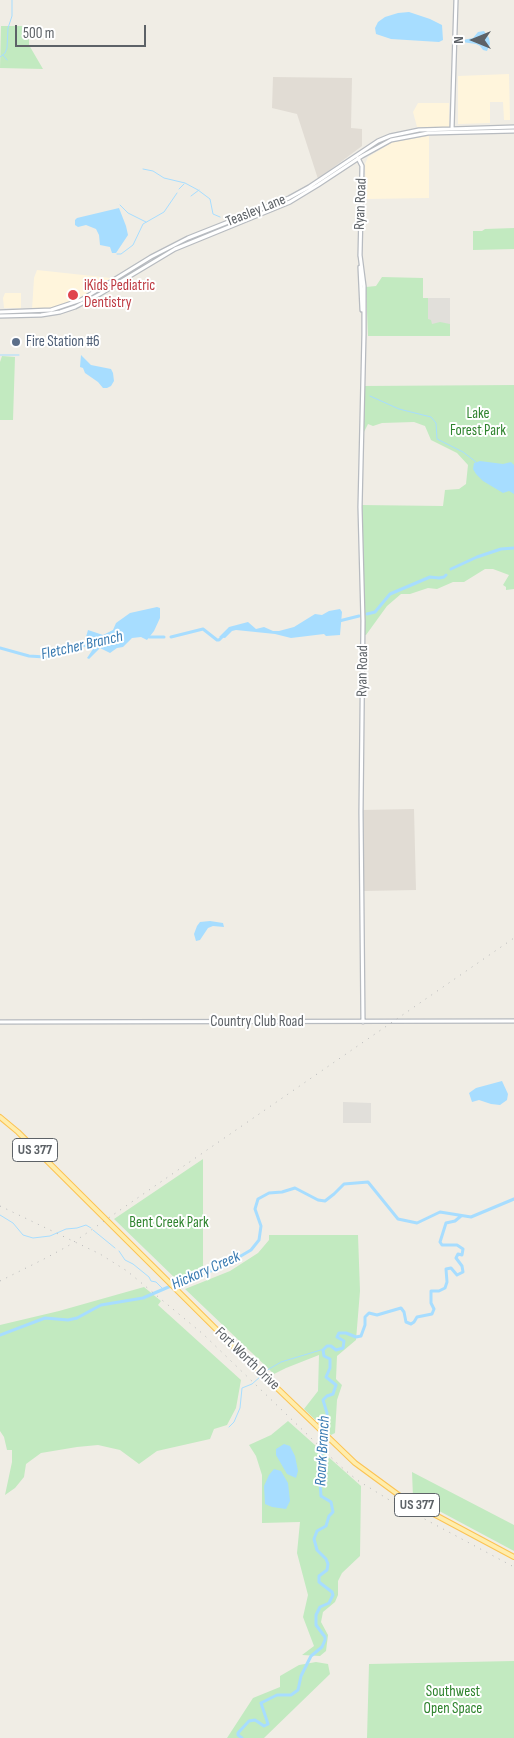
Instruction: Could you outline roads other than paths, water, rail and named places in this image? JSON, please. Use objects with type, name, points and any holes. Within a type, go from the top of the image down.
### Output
[{"type":"main road","points":[[452,131],[456,0]]},
{"type":"main road","name":"Teasley Lane","points":[[452,131],[514,127]]},
{"type":"main road","name":"Teasley Lane","points":[[0,314],[52,310],[81,300],[151,257],[188,238],[289,198],[357,157],[378,141],[407,132],[514,131]]},
{"type":"main road","name":"Ryan Road","points":[[357,157],[362,166],[360,255],[364,286],[360,507],[363,614],[361,810],[363,1022]]},
{"type":"main road","name":"Country Club Road","points":[[0,1022],[514,1022]]},
{"type":"main road","name":"Fort Worth Drive","points":[[0,1116],[355,1463],[389,1489],[514,1557]]},
{"type":"water","points":[[409,12],[442,25],[443,40],[439,42],[391,39],[376,34],[375,28],[378,22],[385,17]]},
{"type":"water","points":[[484,31],[489,38],[490,44],[487,51],[476,44],[462,42],[463,40],[473,38],[478,32]]},
{"type":"water","points":[[119,208],[128,235],[116,253],[112,253],[110,247],[100,245],[96,229],[86,225],[78,227],[75,225],[77,218]]},
{"type":"water","points":[[81,355],[91,365],[111,369],[114,381],[111,386],[103,388],[85,373],[83,368],[80,367]]},
{"type":"water","points":[[480,461],[503,464],[511,462],[514,465],[514,494],[509,491],[503,493],[483,481],[473,469],[474,463]]},
{"type":"water","points":[[160,608],[160,618],[147,640],[141,637],[132,638],[123,647],[117,648],[110,653],[100,648],[89,659],[87,658],[93,649],[93,646],[85,647],[88,642],[86,637],[88,630],[103,635],[113,630],[116,623],[130,613]]},
{"type":"water","points":[[340,609],[342,612],[340,635],[326,636],[324,634],[291,638],[275,634],[236,630],[232,631],[225,638],[219,637],[229,627],[248,622],[256,629],[264,627],[273,631],[279,631],[294,627],[315,614],[322,615],[329,611]]},
{"type":"water","points":[[200,922],[223,923],[224,927],[213,926],[208,928],[200,940],[196,941],[194,934],[197,926]]},
{"type":"water","points":[[502,1081],[508,1094],[507,1100],[500,1105],[479,1100],[472,1102],[469,1093],[476,1088]]},
{"type":"water","points":[[284,1444],[290,1446],[295,1456],[298,1471],[296,1478],[287,1474],[276,1455],[276,1449]]},
{"type":"water","points":[[274,1469],[281,1471],[288,1483],[290,1501],[286,1509],[265,1504],[264,1486]]},
{"type":"waterway","points":[[0,57],[7,48],[8,28],[12,16],[12,0]]},
{"type":"waterway","points":[[3,55],[7,60]]},
{"type":"waterway","points":[[143,169],[153,171],[164,178],[185,183],[198,190],[210,199],[213,214],[220,217]]},
{"type":"waterway","points":[[179,189],[184,184]]},
{"type":"waterway","points":[[191,196],[199,190]]},
{"type":"waterway","points":[[117,254],[121,254],[133,245],[143,224],[164,212],[177,193]]},
{"type":"waterway","points":[[120,205],[128,213],[146,222]]},
{"type":"waterway","points":[[0,355],[19,355]]},
{"type":"waterway","points":[[370,396],[399,409],[431,417],[436,423],[437,439],[463,452],[476,462]]},
{"type":"waterway","name":"Fletcher Branch","points":[[451,569],[477,557],[501,549],[514,548]]},
{"type":"waterway","name":"Fletcher Branch","points":[[367,614],[375,612],[390,594],[430,577],[439,578],[446,575]]},
{"type":"waterway","name":"Fletcher Branch","points":[[339,621],[359,616]]},
{"type":"waterway","name":"Fletcher Branch","points":[[171,637],[203,629],[217,640],[224,635]]},
{"type":"waterway","name":"Fletcher Branch","points":[[147,635],[149,637],[164,637]]},
{"type":"waterway","name":"Fletcher Branch","points":[[0,648],[29,656],[45,657],[89,644]]},
{"type":"waterway","name":"Hickory Creek","points":[[0,1335],[45,1318],[68,1320],[77,1318],[101,1305],[143,1298],[187,1279],[222,1267],[251,1250],[259,1240],[261,1226],[255,1209],[258,1199],[269,1193],[295,1188],[318,1200],[325,1201],[344,1184],[368,1182],[398,1219],[417,1223],[440,1212],[471,1217],[514,1199]]},
{"type":"waterway","points":[[0,1215],[13,1223],[23,1235],[33,1238],[50,1236],[66,1229],[86,1225],[91,1228]]},
{"type":"waterway","name":"Roark Branch","points":[[242,1738],[238,1733],[249,1721],[255,1720],[264,1726],[268,1724],[261,1703],[277,1695],[291,1695],[298,1690],[301,1676],[311,1656],[322,1647],[325,1640],[325,1637],[316,1625],[316,1615],[320,1607],[329,1603],[333,1595],[332,1592],[319,1582],[319,1576],[327,1570],[328,1564],[326,1559],[317,1550],[314,1539],[317,1531],[326,1526],[329,1516],[333,1512],[331,1502],[321,1496],[319,1470],[327,1418],[323,1400],[333,1394],[336,1385],[326,1377],[330,1368],[330,1359],[324,1356],[323,1350],[327,1346],[331,1346],[336,1350],[343,1348],[344,1341],[337,1337],[339,1333],[346,1333],[356,1337],[361,1336],[365,1325],[365,1317],[369,1313],[377,1315],[401,1308],[406,1322],[411,1324],[417,1317],[432,1314],[434,1309],[431,1303],[431,1291],[439,1291],[445,1288],[447,1282],[446,1269],[451,1268],[457,1275],[463,1272],[462,1266],[456,1258],[458,1254],[462,1255],[463,1249],[457,1245],[442,1245],[440,1242],[446,1223],[455,1221],[461,1216]]},
{"type":"waterway","points":[[93,1230],[115,1248]]},
{"type":"waterway","points":[[119,1251],[125,1260],[133,1264],[149,1277],[151,1281],[156,1282],[163,1289]]},
{"type":"waterway","points":[[229,1427],[234,1422],[240,1408],[242,1388],[252,1384],[269,1369],[281,1362],[324,1349]]},
{"type":"railway","points":[[0,1281],[68,1246],[514,938]]},
{"type":"railway","points":[[0,1206],[100,1254],[127,1271],[203,1334],[357,1480],[391,1501],[514,1567]]},
{"type":"place","name":"iKids Pediatric Dentistry","points":[[73,295]]},
{"type":"place","name":"Fire Station #6","points":[[16,342]]},
{"type":"park label","name":"Lake Forest Park","points":[[478,422]]},
{"type":"park label","name":"Bent Creek Park","points":[[169,1223]]},
{"type":"park label","name":"Southwest Open Space","points":[[453,1700]]}]
